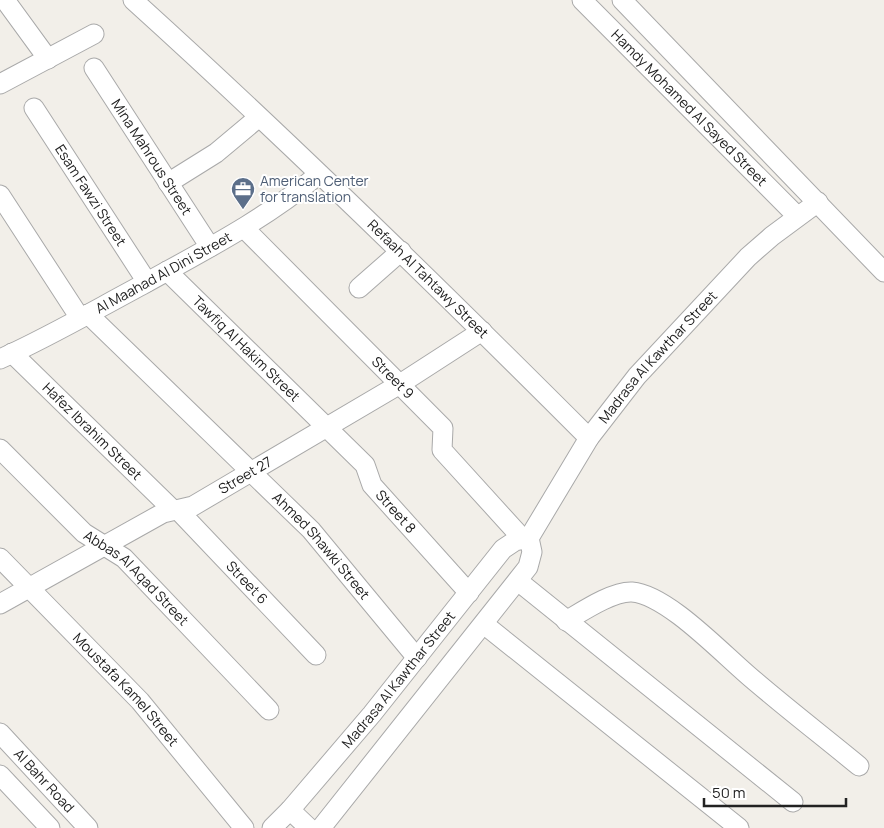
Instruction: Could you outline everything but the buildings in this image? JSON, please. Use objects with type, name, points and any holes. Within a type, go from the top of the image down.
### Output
[{"type":"street","points":[[5,0],[48,59]]},
{"type":"street","name":"Refaah Al Tahtawy Street","points":[[133,0],[401,250],[589,438]]},
{"type":"street","name":"Hamdy Mohamed Al Sayed Street","points":[[582,0],[797,216]]},
{"type":"street","points":[[622,0],[884,272]]},
{"type":"street","points":[[0,84],[94,34]]},
{"type":"street","name":"Mina Mahrous Street","points":[[94,68],[210,247]]},
{"type":"street","name":"Esam Fawzi Street","points":[[34,108],[147,282]]},
{"type":"street","points":[[168,182],[216,153],[259,117]]},
{"type":"street","points":[[728,146],[746,128]]},
{"type":"street","name":"Al Maahad Al Dini Street","points":[[6,356],[84,316],[244,228],[289,198],[319,174]]},
{"type":"street","name":"Ahmed Shawki Street","points":[[0,195],[84,316],[251,472],[319,539],[417,658]]},
{"type":"street","name":"Madrasa Al Kawthar Street","points":[[272,828],[290,810],[389,693],[503,549],[525,538],[589,438],[637,376],[725,279],[772,236],[818,202]]},
{"type":"street","name":"Street 9","points":[[244,228],[442,428],[442,450],[525,538]]},
{"type":"street","points":[[359,288],[401,250]]},
{"type":"street","name":"Tawfiq Al Hakim Street","points":[[167,271],[326,427]]},
{"type":"street","name":"Street 27","points":[[0,604],[163,513],[193,506],[400,384],[482,331]]},
{"type":"street","name":"Hafez Ibrahim Street","points":[[6,356],[176,510]]},
{"type":"street","name":"Street 8","points":[[326,427],[365,465],[372,485],[469,593]]},
{"type":"street","name":"Abbas Al Aqad Street","points":[[0,449],[84,533],[124,558],[269,710]]},
{"type":"street","name":"Street 6","points":[[176,510],[316,655]]},
{"type":"street","points":[[321,828],[518,581],[531,560],[532,552],[525,538]]},
{"type":"street","name":"Moustafa Kamel Street","points":[[0,558],[140,701],[244,828]]},
{"type":"street","points":[[518,581],[793,802]]},
{"type":"street","points":[[566,621],[591,606],[617,595],[629,592],[645,594],[678,614],[755,682],[859,766]]},
{"type":"street","points":[[485,624],[739,828]]},
{"type":"street","points":[[389,693],[413,714]]},
{"type":"street","name":"Al Bahr Road","points":[[0,734],[88,828]]},
{"type":"street","name":"Al Bahr Road","points":[[0,775],[50,828]]},
{"type":"street","points":[[30,807],[42,799],[51,788]]},
{"type":"street","points":[[290,810],[309,828]]},
{"type":"place","name":"American Center for translation","points":[[243,210]]}]
